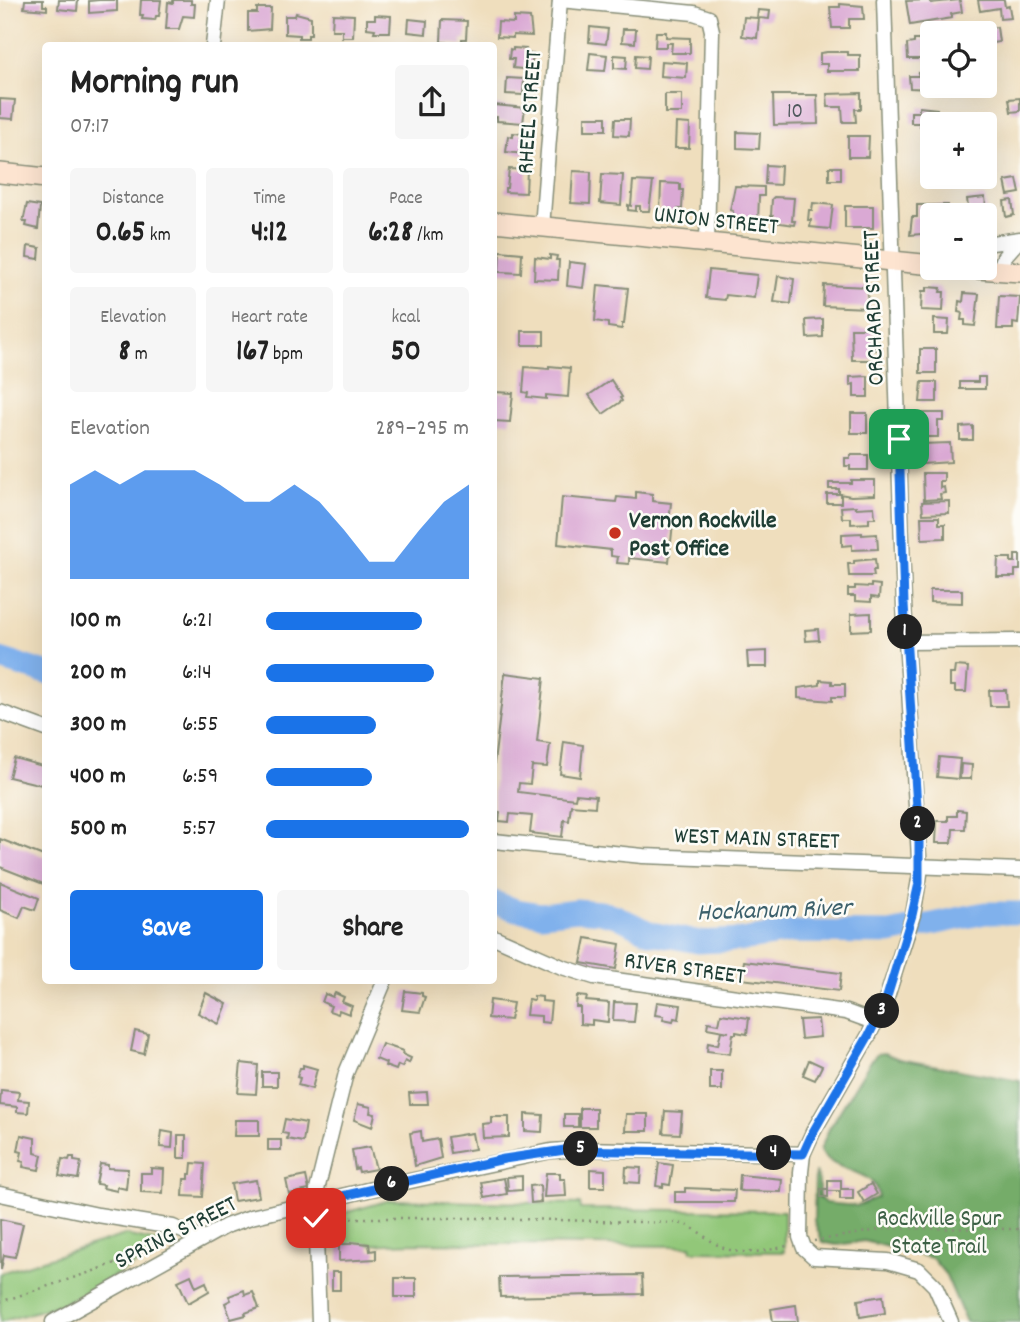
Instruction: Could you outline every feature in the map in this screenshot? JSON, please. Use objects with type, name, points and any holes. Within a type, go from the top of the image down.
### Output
[{"type":"main road","points":[[0,173],[42,178]]},
{"type":"main road","name":"UNION STREET","points":[[497,222],[920,264]]},
{"type":"main road","points":[[999,271],[1020,272]]},
{"type":"street","points":[[213,42],[218,0]]},
{"type":"street","points":[[560,0],[694,13],[709,18],[712,31],[707,243]]},
{"type":"street","name":"RHEEL STREET","points":[[542,227],[560,0]]},
{"type":"street","name":"ORCHARD STREET","points":[[884,0],[906,642],[920,865]]},
{"type":"street","points":[[997,241],[1020,240]]},
{"type":"street","points":[[999,271],[1004,257],[1020,240]]},
{"type":"street","points":[[906,642],[1020,641]]},
{"type":"street","points":[[0,712],[42,728]]},
{"type":"street","name":"WEST MAIN STREET","points":[[497,841],[643,856],[1020,870]]},
{"type":"street","points":[[920,865],[914,908],[886,1000],[876,1023],[803,1154],[800,1232],[806,1252],[818,1258],[888,1261],[919,1270],[935,1286],[951,1322]]},
{"type":"street","name":"RIVER STREET","points":[[497,938],[562,967],[594,977],[846,1012],[876,1023]]},
{"type":"street","points":[[319,1322],[316,1202],[320,1176],[346,1073],[383,984]]},
{"type":"street","name":"SPRING STREET","points":[[53,1322],[239,1221],[504,1159],[565,1150],[803,1154]]},
{"type":"street","points":[[0,1194],[98,1215],[173,1227],[202,1239]]},
{"type":"path","points":[[326,1218],[477,1218],[678,1223],[693,1227],[718,1245],[737,1251],[757,1253],[789,1246]]},
{"type":"path","points":[[811,1241],[891,1228],[1020,1229]]},
{"type":"path","points":[[0,1303],[169,1243]]},
{"type":"green space","name":"Rockville Spur State Trail","points":[[884,1053],[899,1059],[1020,1081],[1020,1322],[966,1322],[946,1275],[932,1258],[864,1241],[837,1245],[822,1241],[814,1221],[815,1172],[819,1181],[819,1197],[825,1203],[857,1206],[878,1197],[876,1187],[870,1180],[834,1163],[820,1150],[829,1129],[870,1062],[877,1054]]},
{"type":"green space","points":[[390,1200],[580,1204],[581,1209],[784,1211],[784,1252],[692,1251],[691,1246],[416,1243],[330,1246],[330,1217]]},
{"type":"green space","points":[[125,1235],[172,1245],[62,1304],[0,1322],[0,1273]]},
{"type":"building","points":[[25,0],[43,0],[43,6],[47,6],[47,10],[24,8]]},
{"type":"building","points":[[59,0],[78,0],[77,11],[58,9]]},
{"type":"building","points":[[117,0],[117,11],[89,13],[89,1]]},
{"type":"building","points":[[141,0],[161,0],[159,16],[156,16],[155,20],[142,19]]},
{"type":"building","points":[[173,0],[191,0],[191,4],[195,4],[194,17],[183,16],[179,29],[166,29],[168,2],[173,3]]},
{"type":"building","points":[[930,0],[931,3],[960,0],[962,12],[951,14],[952,18],[920,21],[920,23],[910,25],[906,1]]},
{"type":"building","points":[[978,0],[1004,0],[1005,7],[1009,6],[1011,18],[1000,19],[999,8],[980,11]]},
{"type":"building","points":[[840,4],[863,6],[864,19],[849,19],[849,28],[832,28],[830,7],[840,7]]},
{"type":"building","points":[[257,8],[271,8],[270,29],[248,31],[248,13],[257,13]]},
{"type":"building","points":[[758,10],[770,11],[769,19],[759,18],[757,38],[742,36],[744,17],[757,18]]},
{"type":"building","points":[[296,13],[311,17],[311,35],[308,35],[308,38],[285,34],[285,16],[295,16]]},
{"type":"building","points":[[333,14],[354,15],[353,37],[342,37],[342,30],[332,30]]},
{"type":"building","points":[[375,15],[391,16],[390,32],[374,32],[375,29],[367,28],[367,19],[375,19]]},
{"type":"building","points":[[514,17],[530,18],[532,36],[497,37],[498,22],[514,23]]},
{"type":"building","points":[[409,19],[427,21],[426,34],[408,32]]},
{"type":"building","points":[[442,20],[467,21],[466,39],[462,39],[462,42],[441,42]]},
{"type":"building","points":[[590,27],[608,29],[606,44],[589,42]]},
{"type":"building","points":[[623,29],[636,29],[635,43],[622,42]]},
{"type":"building","points":[[656,32],[666,32],[666,37],[690,38],[690,53],[671,53],[672,43],[666,43],[666,47],[655,47]]},
{"type":"building","points":[[914,40],[920,40],[920,59],[908,59],[907,44],[914,43]]},
{"type":"building","points":[[510,49],[526,49],[525,53],[533,54],[531,70],[513,68],[514,59],[509,59]]},
{"type":"building","points":[[590,53],[607,55],[605,71],[588,70]]},
{"type":"building","points":[[820,53],[860,55],[860,71],[827,71],[827,64],[820,64]]},
{"type":"building","points":[[614,55],[627,56],[626,69],[614,68]]},
{"type":"building","points":[[636,55],[648,56],[647,69],[635,68]]},
{"type":"building","points":[[661,61],[687,63],[686,78],[660,76]]},
{"type":"building","points":[[920,73],[920,88],[910,88],[909,76],[919,76]]},
{"type":"building","points":[[507,78],[524,79],[523,95],[506,94]]},
{"type":"building","points":[[861,93],[861,109],[855,109],[856,122],[843,122],[842,107],[828,107],[827,94]]},
{"type":"building","points":[[665,94],[682,94],[682,113],[665,113]]},
{"type":"building","points":[[773,95],[817,95],[818,124],[774,125]]},
{"type":"building","points":[[1020,98],[1020,111],[1011,112],[1009,99]]},
{"type":"building","points":[[0,99],[15,100],[13,119],[0,118]]},
{"type":"building","points":[[497,105],[525,108],[523,123],[497,121]]},
{"type":"building","points":[[919,107],[937,109],[937,112],[920,112],[920,123],[911,123],[911,112],[919,112]]},
{"type":"building","points":[[585,117],[606,117],[606,130],[585,130]]},
{"type":"building","points":[[615,119],[630,119],[629,136],[614,135]]},
{"type":"building","points":[[676,123],[690,124],[689,148],[675,148]]},
{"type":"building","points":[[737,132],[760,133],[759,149],[737,148]]},
{"type":"building","points":[[513,133],[526,134],[524,154],[506,152],[508,136],[513,137]]},
{"type":"building","points":[[848,136],[869,136],[868,157],[848,157]]},
{"type":"building","points":[[766,165],[781,166],[780,185],[765,184]]},
{"type":"building","points":[[829,167],[841,167],[841,180],[829,180]]},
{"type":"building","points":[[509,169],[527,170],[526,193],[505,192]]},
{"type":"building","points":[[573,171],[591,172],[590,204],[571,203]]},
{"type":"building","points":[[602,174],[623,175],[621,205],[600,203]]},
{"type":"building","points":[[1017,179],[1020,193],[1008,195],[1005,181]]},
{"type":"building","points":[[633,181],[653,182],[649,211],[640,211],[640,206],[636,206],[636,211],[628,210],[628,205],[631,206]]},
{"type":"building","points":[[661,183],[680,184],[680,190],[683,190],[682,209],[678,209],[678,214],[660,213]]},
{"type":"building","points":[[735,186],[764,187],[764,196],[759,196],[758,222],[733,220],[733,211],[730,210]]},
{"type":"building","points":[[774,197],[794,198],[794,225],[773,222],[771,216]]},
{"type":"building","points":[[985,197],[986,203],[968,203],[967,199]]},
{"type":"building","points":[[1012,200],[1014,215],[1006,217],[1004,201]]},
{"type":"building","points":[[813,203],[833,205],[830,229],[810,227],[809,210],[812,210]]},
{"type":"building","points":[[27,204],[40,206],[38,229],[26,226],[27,222],[23,222]]},
{"type":"building","points":[[917,205],[920,205],[920,234],[910,235],[912,217],[917,217]]},
{"type":"building","points":[[845,206],[873,206],[873,228],[845,228]]},
{"type":"building","points":[[28,246],[40,248],[39,259],[27,257]]},
{"type":"building","points":[[500,251],[522,253],[521,273],[499,272]]},
{"type":"building","points":[[550,255],[557,256],[556,260],[559,260],[558,280],[534,279],[535,257],[550,259]]},
{"type":"building","points":[[569,262],[586,264],[583,288],[567,286]]},
{"type":"building","points":[[709,270],[757,275],[754,298],[726,295],[725,300],[706,298]]},
{"type":"building","points":[[778,276],[794,279],[791,304],[774,302]]},
{"type":"building","points":[[598,285],[628,288],[622,329],[595,321]]},
{"type":"building","points":[[824,285],[868,287],[867,308],[823,306]]},
{"type":"building","points":[[927,287],[941,288],[940,292],[944,292],[943,311],[921,310],[922,291],[927,291]]},
{"type":"building","points":[[964,293],[979,294],[975,326],[965,325],[965,320],[961,320],[962,313],[958,312],[959,301],[963,302]]},
{"type":"building","points":[[999,296],[1020,297],[1018,324],[1013,323],[1013,329],[997,329]]},
{"type":"building","points":[[823,319],[823,337],[807,338],[806,320]]},
{"type":"building","points":[[934,319],[949,320],[948,334],[934,334]]},
{"type":"building","points":[[851,328],[872,328],[875,350],[872,350],[872,360],[852,360]]},
{"type":"building","points":[[522,331],[544,331],[544,345],[522,345]]},
{"type":"building","points":[[920,349],[936,349],[936,373],[920,373]]},
{"type":"building","points":[[549,366],[570,368],[568,397],[527,397],[528,393],[523,392],[525,367],[549,369]]},
{"type":"building","points":[[868,376],[868,397],[854,397],[854,384],[850,385],[850,377]]},
{"type":"building","points":[[978,377],[985,377],[985,389],[960,389],[960,382],[978,382]]},
{"type":"building","points":[[611,380],[622,401],[603,414],[589,395]]},
{"type":"building","points":[[922,382],[937,382],[937,402],[920,402]]},
{"type":"building","points":[[497,392],[513,393],[510,422],[497,421]]},
{"type":"building","points":[[851,413],[867,413],[867,433],[851,433]]},
{"type":"building","points":[[921,413],[944,413],[944,421],[938,421],[938,437],[921,437]]},
{"type":"building","points":[[973,426],[973,440],[960,440],[960,427]]},
{"type":"building","points":[[950,443],[951,462],[922,464],[921,444]]},
{"type":"building","points":[[850,455],[868,455],[868,470],[850,470],[850,466],[845,466],[845,458],[850,458]]},
{"type":"building","points":[[923,473],[944,473],[940,488],[944,487],[945,493],[940,494],[941,499],[924,500]]},
{"type":"building","points":[[851,480],[875,480],[875,495],[851,496],[839,494],[839,489],[829,489],[829,483],[851,483]]},
{"type":"building","name":"Vernon Rockville Post Office","points":[[636,492],[652,494],[652,501],[671,503],[669,522],[673,522],[669,562],[629,558],[629,564],[617,563],[618,557],[611,556],[611,550],[558,544],[562,497],[616,502],[617,497],[636,499]]},
{"type":"building","points":[[827,494],[841,494],[841,503],[827,503]]},
{"type":"building","points":[[949,501],[949,513],[923,514],[922,502]]},
{"type":"building","points":[[841,507],[874,507],[875,518],[869,518],[869,523],[851,524],[851,518],[842,518]]},
{"type":"building","points":[[921,517],[939,517],[939,524],[945,524],[945,538],[922,539]]},
{"type":"building","points":[[842,534],[877,534],[878,549],[852,550],[852,545],[842,546]]},
{"type":"building","points":[[1015,555],[1020,555],[1020,570],[1015,570],[1015,577],[997,577],[998,558],[1011,558],[1011,562],[1015,562]]},
{"type":"building","points":[[875,559],[874,576],[849,576],[848,564]]},
{"type":"building","points":[[871,584],[880,585],[879,598],[871,597],[871,602],[855,601],[855,596],[848,596],[848,589],[855,589],[855,586],[871,587]]},
{"type":"building","points":[[930,590],[962,590],[962,603],[930,602]]},
{"type":"building","points":[[871,613],[871,630],[851,631],[851,614]]},
{"type":"building","points":[[818,629],[819,640],[806,641],[805,630]]},
{"type":"building","points":[[767,651],[767,667],[748,667],[747,652]]},
{"type":"building","points":[[955,666],[968,667],[966,692],[955,692],[955,686],[950,686],[950,674],[954,674]]},
{"type":"building","points":[[505,673],[544,678],[537,742],[550,744],[547,767],[532,766],[530,784],[519,783],[518,792],[575,799],[576,794],[596,796],[595,807],[571,805],[569,821],[564,820],[562,837],[530,833],[532,816],[510,814],[509,822],[499,821],[497,738]]},
{"type":"building","points":[[820,680],[845,684],[845,697],[832,697],[832,701],[798,698],[798,688],[820,685]]},
{"type":"building","points":[[989,690],[1006,690],[1007,706],[990,706]]},
{"type":"building","points":[[564,742],[583,745],[580,777],[560,774]]},
{"type":"building","points":[[939,757],[960,759],[958,779],[937,777]]},
{"type":"building","points":[[14,758],[42,766],[42,785],[9,777]]},
{"type":"building","points":[[961,764],[972,765],[971,779],[960,779]]},
{"type":"building","points":[[957,810],[966,811],[965,829],[953,829],[952,843],[936,843],[937,821],[948,821],[948,816],[957,816]]},
{"type":"building","points":[[0,839],[42,855],[42,883],[0,867]]},
{"type":"building","points":[[0,882],[39,898],[35,910],[24,906],[19,918],[0,910]]},
{"type":"building","points":[[586,938],[620,944],[616,969],[581,963]]},
{"type":"building","points":[[744,961],[841,973],[839,991],[741,979]]},
{"type":"building","points":[[405,991],[422,993],[425,997],[420,1012],[402,1010]]},
{"type":"building","points":[[206,993],[227,1004],[219,1024],[198,1013]]},
{"type":"building","points":[[335,993],[344,997],[342,1002],[352,1006],[349,1014],[339,1010],[338,1014],[329,1011],[331,1006],[322,1002],[325,994],[333,997]]},
{"type":"building","points":[[534,996],[551,1002],[549,1023],[541,1022],[541,1016],[526,1015],[528,999],[534,1000]]},
{"type":"building","points":[[577,996],[587,997],[586,1001],[609,1003],[608,1022],[592,1020],[592,1025],[580,1024],[580,1007],[576,1007]]},
{"type":"building","points":[[490,1000],[513,1003],[510,1020],[488,1018]]},
{"type":"building","points":[[614,1002],[636,1003],[634,1022],[613,1021]]},
{"type":"building","points":[[657,1002],[681,1005],[679,1019],[674,1018],[673,1022],[663,1020],[664,1016],[655,1015]]},
{"type":"building","points":[[721,1014],[749,1018],[747,1034],[733,1034],[730,1054],[707,1051],[708,1043],[718,1045],[721,1031],[729,1032],[707,1028],[708,1022],[719,1024]]},
{"type":"building","points":[[818,1019],[820,1037],[801,1039],[799,1020]]},
{"type":"building","points":[[135,1031],[148,1034],[144,1054],[131,1051]]},
{"type":"building","points":[[382,1044],[403,1051],[402,1054],[411,1058],[409,1063],[405,1061],[402,1067],[398,1065],[396,1070],[385,1066],[386,1063],[376,1059]]},
{"type":"building","points":[[809,1060],[822,1066],[815,1080],[803,1075]]},
{"type":"building","points":[[241,1063],[258,1065],[256,1094],[238,1093]]},
{"type":"building","points":[[303,1065],[317,1069],[312,1089],[298,1085],[300,1078],[297,1077]]},
{"type":"building","points":[[710,1071],[722,1071],[722,1090],[710,1090]]},
{"type":"building","points":[[262,1072],[277,1072],[277,1086],[262,1086]]},
{"type":"building","points":[[1,1090],[19,1092],[18,1100],[29,1101],[28,1113],[17,1112],[17,1107],[0,1105]]},
{"type":"building","points":[[427,1092],[428,1104],[410,1104],[409,1093]]},
{"type":"building","points":[[358,1104],[371,1107],[370,1113],[375,1114],[372,1127],[354,1120]]},
{"type":"building","points":[[580,1108],[596,1108],[596,1127],[580,1127]]},
{"type":"building","points":[[665,1111],[682,1112],[680,1134],[663,1133]]},
{"type":"building","points":[[525,1114],[543,1115],[542,1132],[525,1131]]},
{"type":"building","points":[[564,1114],[578,1114],[578,1127],[564,1127]]},
{"type":"building","points":[[626,1114],[648,1114],[648,1131],[625,1131]]},
{"type":"building","points":[[491,1117],[509,1117],[509,1137],[483,1138],[482,1124],[491,1123]]},
{"type":"building","points":[[285,1119],[306,1123],[303,1142],[287,1139],[288,1134],[282,1133]]},
{"type":"building","points":[[235,1120],[259,1120],[259,1136],[234,1136]]},
{"type":"building","points":[[162,1131],[173,1133],[172,1148],[160,1147]]},
{"type":"building","points":[[421,1131],[422,1142],[438,1139],[441,1158],[415,1166],[410,1133]]},
{"type":"building","points":[[472,1133],[475,1149],[450,1153],[447,1137]]},
{"type":"building","points":[[21,1135],[35,1138],[35,1153],[42,1155],[39,1170],[23,1167],[24,1162],[20,1161],[22,1152],[18,1151]]},
{"type":"building","points":[[178,1135],[186,1135],[186,1158],[178,1158]]},
{"type":"building","points":[[268,1140],[281,1140],[281,1150],[268,1150]]},
{"type":"building","points":[[370,1147],[376,1169],[359,1172],[358,1168],[355,1169],[352,1150]]},
{"type":"building","points":[[70,1157],[81,1162],[78,1179],[59,1176],[62,1159],[69,1160]]},
{"type":"building","points":[[192,1163],[205,1164],[203,1197],[183,1196],[184,1179],[189,1179]]},
{"type":"building","points":[[659,1163],[673,1165],[670,1185],[656,1186]]},
{"type":"building","points":[[100,1164],[108,1165],[108,1168],[128,1169],[126,1189],[117,1187],[117,1191],[96,1184]]},
{"type":"building","points":[[626,1167],[641,1168],[640,1183],[625,1182]]},
{"type":"building","points":[[151,1168],[164,1169],[163,1193],[141,1192],[141,1173],[151,1173]]},
{"type":"building","points":[[590,1169],[605,1170],[605,1187],[590,1187]]},
{"type":"building","points":[[546,1173],[560,1173],[560,1179],[565,1179],[566,1196],[544,1197]]},
{"type":"building","points":[[740,1175],[782,1179],[781,1192],[739,1190]]},
{"type":"building","points":[[306,1176],[309,1190],[289,1194],[286,1180]]},
{"type":"building","points":[[522,1176],[522,1190],[508,1191],[507,1177]]},
{"type":"building","points":[[504,1178],[507,1194],[484,1198],[481,1182]]},
{"type":"building","points":[[256,1180],[259,1197],[234,1201],[231,1184]]},
{"type":"building","points":[[828,1180],[841,1180],[841,1189],[853,1189],[853,1199],[840,1199],[840,1191],[828,1191],[828,1197],[821,1197],[821,1189],[828,1189]]},
{"type":"building","points":[[871,1184],[877,1194],[864,1202],[858,1192]]},
{"type":"building","points":[[540,1185],[541,1202],[531,1203],[530,1186]]},
{"type":"building","points":[[685,1188],[735,1190],[734,1202],[675,1202],[675,1192],[685,1192]]},
{"type":"building","points":[[0,1219],[23,1224],[15,1257],[4,1255],[1,1270]]},
{"type":"building","points":[[339,1244],[369,1244],[370,1251],[376,1250],[376,1259],[339,1261]]},
{"type":"building","points":[[332,1272],[340,1272],[340,1290],[332,1290]]},
{"type":"building","points":[[191,1275],[196,1287],[206,1282],[209,1291],[188,1303],[178,1281]]},
{"type":"building","points":[[642,1275],[643,1294],[500,1297],[499,1277]]},
{"type":"building","points":[[395,1278],[416,1278],[416,1297],[395,1297]]},
{"type":"building","points":[[244,1290],[245,1295],[253,1292],[259,1308],[231,1319],[225,1303],[231,1300],[229,1296]]},
{"type":"building","points":[[883,1296],[885,1313],[860,1317],[858,1300]]},
{"type":"building","points":[[796,1305],[798,1322],[773,1322],[771,1309]]},
{"type":"waterway","name":"Hockanum River","points":[[0,659],[42,672]]},
{"type":"waterway","name":"Hockanum River","points":[[497,903],[516,910],[541,914],[577,910],[600,912],[616,916],[651,933],[698,942],[741,940],[793,932],[890,933],[985,913],[1020,913]]},
{"type":"place","name":"Vernon Rockville Post Office","points":[[615,533]]},
{"type":"route","points":[[316,1218],[316,1202],[537,1153],[582,1149],[803,1154],[886,1000],[919,883],[919,838],[904,604],[899,439]]}]
